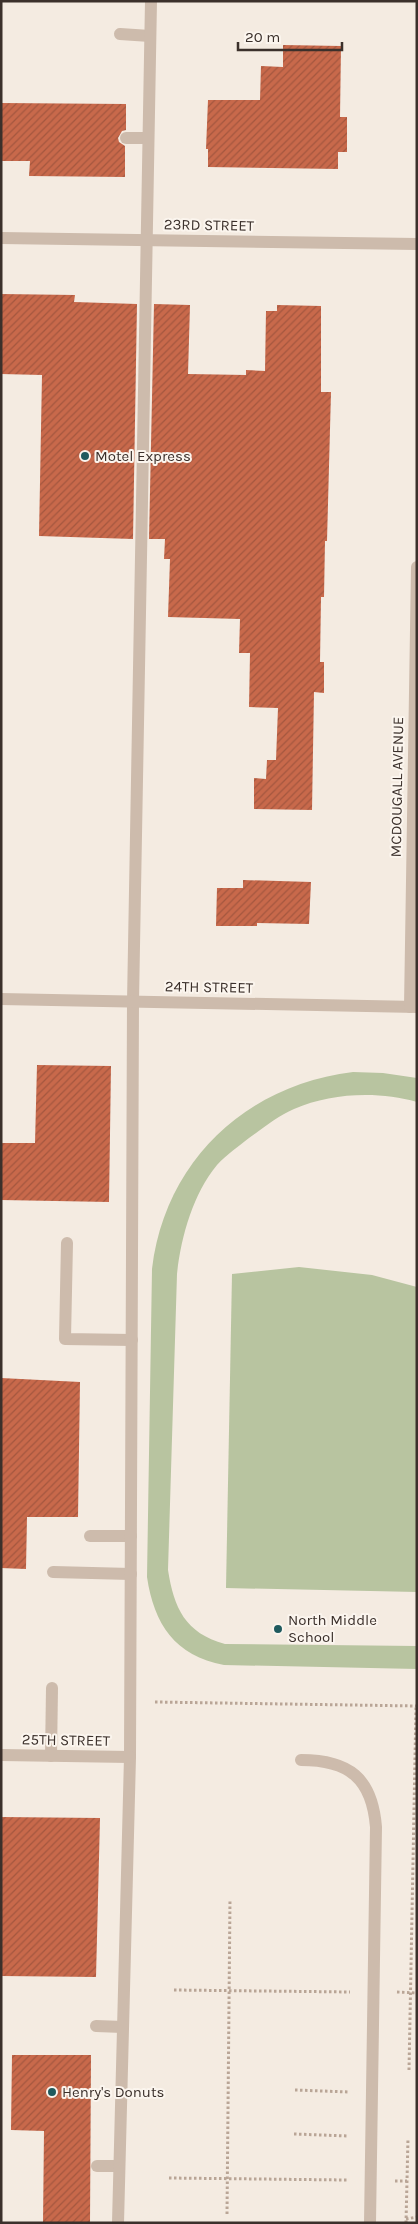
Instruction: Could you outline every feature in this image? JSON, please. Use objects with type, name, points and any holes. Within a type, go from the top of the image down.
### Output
[{"type":"street","points":[[118,2223],[131,1702],[133,1002],[151,1]]},
{"type":"street","points":[[120,34],[150,36]]},
{"type":"street","points":[[126,138],[148,138]]},
{"type":"street","name":"23RD STREET","points":[[1,238],[417,244]]},
{"type":"street","name":"MCDOUGALL AVENUE","points":[[413,1007],[417,567]]},
{"type":"street","name":"24TH STREET","points":[[1,1000],[413,1007]]},
{"type":"street","points":[[67,1243],[65,1339],[132,1340]]},
{"type":"street","points":[[90,1536],[131,1536]]},
{"type":"street","points":[[53,1572],[131,1574]]},
{"type":"street","points":[[51,1756],[52,1688]]},
{"type":"street","name":"25TH STREET","points":[[1,1755],[130,1757]]},
{"type":"street","points":[[301,1760],[320,1760],[339,1764],[358,1776],[369,1792],[374,1806],[376,1826],[370,2223]]},
{"type":"street","points":[[96,2026],[123,2027]]},
{"type":"street","points":[[97,2166],[120,2166]]},
{"type":"path","points":[[131,1702],[416,1706],[409,2070]]},
{"type":"path","points":[[227,2214],[230,1899]]},
{"type":"path","points":[[174,1990],[417,1993]]},
{"type":"path","points":[[295,2090],[350,2092]]},
{"type":"path","points":[[294,2134],[349,2136]]},
{"type":"path","points":[[408,2138],[406,2221],[417,2217]]},
{"type":"path","points":[[169,2178],[407,2181]]},
{"type":"green space","points":[[353,1072],[383,1073],[417,1078],[417,1102],[387,1096],[355,1095],[323,1100],[294,1109],[271,1122],[228,1154],[209,1176],[195,1202],[185,1231],[177,1274],[168,1570],[174,1596],[184,1617],[191,1626],[211,1639],[225,1644],[417,1646],[417,1669],[224,1665],[207,1661],[192,1654],[180,1646],[170,1635],[155,1609],[147,1577],[152,1269],[160,1230],[174,1194],[193,1163],[217,1135],[246,1112],[278,1093],[314,1080]]},
{"type":"green space","points":[[299,1267],[372,1275],[417,1287],[417,1592],[226,1588],[232,1274]]},
{"type":"building","points":[[283,45],[341,46],[340,117],[347,117],[347,152],[338,152],[338,169],[208,167],[208,149],[206,149],[208,100],[260,100],[261,66],[283,67]]},
{"type":"building","points":[[1,103],[126,104],[126,130],[122,131],[118,138],[119,142],[125,146],[125,177],[29,176],[30,161],[1,161]]},
{"type":"building","name":"Motel Express","points":[[1,294],[75,295],[74,302],[137,304],[133,539],[39,536],[42,375],[1,374]]},
{"type":"building","points":[[154,304],[190,305],[188,374],[246,375],[246,370],[265,371],[266,311],[277,311],[277,305],[321,306],[321,392],[331,392],[327,541],[325,541],[324,597],[321,597],[320,662],[324,662],[324,693],[314,692],[312,810],[254,809],[254,778],[266,779],[267,760],[276,760],[278,708],[249,707],[250,653],[239,653],[240,619],[168,617],[170,559],[164,559],[165,539],[149,539]]},
{"type":"building","points":[[243,880],[311,882],[309,924],[257,923],[257,926],[216,926],[217,888],[243,888]]},
{"type":"building","points":[[37,1065],[111,1066],[109,1202],[1,1200],[1,1143],[35,1143]]},
{"type":"building","points":[[1,1378],[80,1382],[78,1517],[27,1517],[26,1569],[1,1568]]},
{"type":"building","points":[[1,1817],[100,1818],[96,1977],[1,1976]]},
{"type":"building","points":[[12,2055],[91,2055],[90,2223],[43,2223],[44,2131],[11,2130]]},
{"type":"place","name":"Motel Express","points":[[85,456]]},
{"type":"place","name":"North Middle School","points":[[278,1629]]},
{"type":"place","name":"Henry's Donuts","points":[[52,2092]]}]
